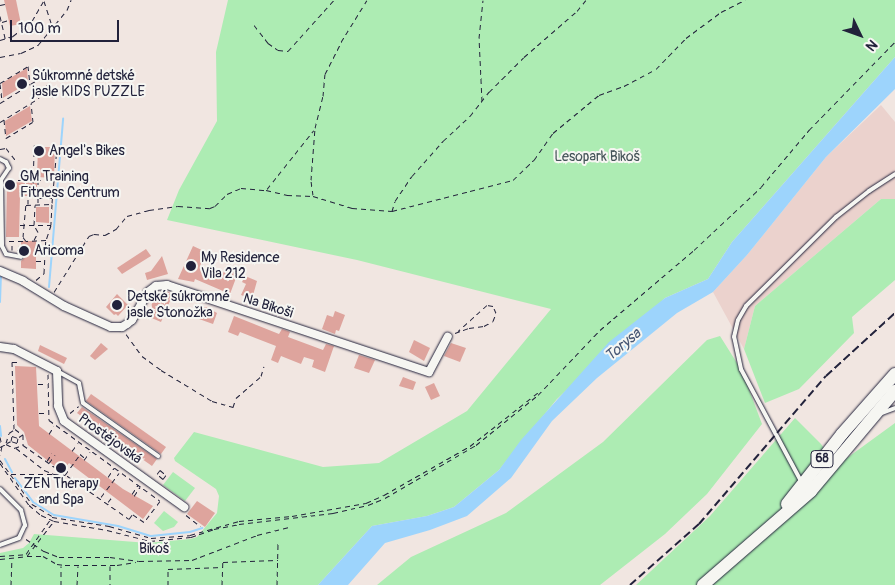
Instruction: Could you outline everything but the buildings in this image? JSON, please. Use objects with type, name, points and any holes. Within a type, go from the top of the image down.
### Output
[{"type":"main road","name":"68","points":[[703,585],[810,491],[891,397],[895,374]]},
{"type":"main road","name":"68","points":[[766,529],[803,485],[891,397]]},
{"type":"street","points":[[0,271],[26,283],[98,323],[122,327]]},
{"type":"street","name":"Na Bikoši","points":[[122,327],[132,320],[148,292],[156,286],[167,285],[429,372],[448,337]]},
{"type":"street","name":"Prostějovská","points":[[0,347],[14,349],[57,371],[58,406],[64,421],[182,505]]},
{"type":"lane","points":[[1,159],[8,163],[9,168],[1,180],[3,244],[6,254],[21,257]]},
{"type":"lane","points":[[803,485],[741,369],[734,337],[738,320],[746,306],[836,217],[869,190],[895,174]]},
{"type":"lane","name":"Prostějovská","points":[[57,371],[79,383],[83,403],[158,456]]},
{"type":"lane","points":[[0,489],[24,515],[25,525],[21,536],[16,540],[0,545]]},
{"type":"path","points":[[44,0],[53,28]]},
{"type":"path","points":[[0,40],[13,36],[32,21],[44,0]]},
{"type":"path","points":[[0,57],[21,53],[38,45],[67,10],[71,0]]},
{"type":"path","points":[[254,25],[268,44],[278,50],[288,51],[334,0]]},
{"type":"path","points":[[313,196],[311,180],[315,128],[323,96],[325,74],[341,42],[367,0]]},
{"type":"path","points":[[482,101],[479,38],[483,0]]},
{"type":"path","points":[[392,212],[395,201],[412,176],[524,57],[577,11],[586,0]]},
{"type":"path","points":[[50,298],[89,236],[94,234],[105,235],[116,229],[127,216],[149,210],[178,206],[210,208],[216,206],[227,194],[240,188],[266,190],[288,195],[313,196],[352,208],[392,212],[513,180],[534,160],[553,133],[598,95],[624,86],[656,68],[686,38],[721,12],[746,0]]},
{"type":"path","points":[[0,5],[5,4]]},
{"type":"path","points":[[0,17],[5,39]]},
{"type":"path","points":[[1,22],[9,20]]},
{"type":"path","points":[[0,463],[30,505],[50,520],[107,530],[150,541],[191,537],[214,529],[239,524],[292,519],[368,505],[443,466],[476,445],[542,390],[562,372],[600,330],[694,250],[761,187],[808,130],[895,42]]},
{"type":"path","points":[[1,102],[0,83],[28,66],[30,85]]},
{"type":"path","points":[[1,102],[37,80]]},
{"type":"path","points":[[38,89],[48,85],[54,99]]},
{"type":"path","points":[[0,122],[24,109],[39,98]]},
{"type":"path","points":[[4,120],[6,138],[33,122],[31,103]]},
{"type":"path","points":[[266,190],[315,128]]},
{"type":"path","points":[[32,183],[34,145]]},
{"type":"path","points":[[26,283],[42,277],[46,240],[51,225],[56,180],[57,147]]},
{"type":"path","points":[[0,149],[6,148],[16,161]]},
{"type":"path","points":[[33,172],[37,173]]},
{"type":"path","points":[[38,179],[38,204]]},
{"type":"path","points":[[1,180],[56,180]]},
{"type":"path","points":[[26,241],[22,233],[26,225],[28,196]]},
{"type":"path","points":[[38,198],[53,198]]},
{"type":"path","points":[[34,240],[38,232],[34,225],[35,204]]},
{"type":"path","points":[[28,205],[52,204]]},
{"type":"path","points":[[20,225],[51,225]]},
{"type":"path","points":[[3,244],[5,241],[46,240]]},
{"type":"path","points":[[12,241],[12,250]]},
{"type":"path","points":[[8,247],[12,250],[19,250],[20,241]]},
{"type":"path","points":[[36,261],[44,261]]},
{"type":"path","points":[[448,337],[458,331],[487,305],[493,306],[496,312],[493,321],[484,326],[458,331]]},
{"type":"path","points":[[122,327],[142,356],[190,389],[212,401],[232,407],[236,398],[261,376],[264,366]]},
{"type":"path","points":[[21,362],[12,362],[15,429],[19,441],[129,519],[134,512]]},
{"type":"path","points":[[38,384],[48,384]]},
{"type":"path","points":[[0,460],[32,504],[52,517],[109,526],[151,538],[190,535],[238,521],[292,516],[366,503],[384,495],[470,446],[542,390]]},
{"type":"path","points":[[39,414],[49,413]]},
{"type":"path","points":[[49,434],[55,425]]},
{"type":"path","points":[[15,429],[23,434]]},
{"type":"path","points":[[6,444],[8,436],[15,429]]},
{"type":"path","points":[[11,442],[12,437],[23,434]]},
{"type":"path","points":[[23,434],[23,445]]},
{"type":"path","points":[[0,437],[0,455]]},
{"type":"path","points":[[1,447],[11,442],[16,444],[19,441]]},
{"type":"path","points":[[72,451],[79,442]]},
{"type":"path","points":[[6,444],[16,448],[44,470],[54,474]]},
{"type":"path","points":[[16,448],[23,445]]},
{"type":"path","points":[[65,475],[80,454],[85,459],[91,451]]},
{"type":"path","points":[[47,462],[53,454]]},
{"type":"path","points":[[108,477],[114,468]]},
{"type":"path","points":[[100,498],[120,472]]},
{"type":"path","points":[[10,474],[65,475]]},
{"type":"path","points":[[83,485],[87,479]]},
{"type":"path","points":[[133,495],[139,486]]},
{"type":"path","points":[[107,503],[112,497]]},
{"type":"path","points":[[182,505],[182,512],[200,526]]},
{"type":"path","points":[[0,558],[26,554],[35,545],[52,517]]},
{"type":"path","points":[[27,556],[54,521]]},
{"type":"path","name":"Bikoš","points":[[21,536],[59,557],[110,557],[139,561],[200,559],[257,536],[288,527]]},
{"type":"path","points":[[277,585],[278,543]]},
{"type":"path","points":[[0,558],[12,559],[27,556],[43,556],[61,565],[110,565],[139,561]]},
{"type":"path","points":[[11,585],[12,559]]},
{"type":"path","points":[[222,585],[223,560],[278,560]]},
{"type":"path","points":[[60,585],[61,565]]},
{"type":"path","points":[[77,585],[78,565]]},
{"type":"path","points":[[110,565],[110,585]]},
{"type":"path","points":[[168,585],[168,569],[223,567]]},
{"type":"shaded area","points":[[881,105],[895,122],[895,199],[881,199],[755,306],[744,349],[713,292],[747,255],[826,157]]},
{"type":"green space","name":"Lesopark Bikoš","points":[[228,0],[895,0],[895,57],[732,242],[708,279],[665,298],[557,399],[499,470],[454,507],[427,516],[372,526],[318,585],[0,585],[0,553],[23,548],[29,543],[34,534],[148,543],[197,537],[217,513],[219,496],[216,489],[175,461],[174,458],[194,432],[323,467],[379,463],[467,411],[551,309],[357,260],[167,220],[179,190],[217,121],[216,52]]},
{"type":"green space","points":[[881,199],[895,199],[895,280],[852,317],[854,333],[799,389],[765,403],[744,349],[755,306]]},
{"type":"green space","points":[[720,336],[742,371],[762,424],[707,494],[665,534],[600,585],[377,585],[411,557],[506,513],[603,442],[707,340]]},
{"type":"green space","points":[[795,418],[821,444],[836,466],[895,423],[895,585],[636,585],[710,516]]},
{"type":"green space","points":[[173,472],[195,488],[185,501],[163,485]]},
{"type":"green space","points":[[164,511],[178,522],[174,527],[163,531],[154,523]]},
{"type":"water","name":"Torysa","points":[[895,57],[895,89],[826,157],[747,255],[713,292],[677,313],[597,378],[552,421],[511,478],[467,516],[430,530],[385,543],[348,585],[318,585],[372,526],[427,516],[454,507],[499,470],[521,440],[609,342],[665,298],[708,279],[732,242]]},
{"type":"waterway","points":[[49,287],[63,119]]},
{"type":"waterway","points":[[0,302],[1,277]]},
{"type":"waterway","points":[[0,426],[1,436]]},
{"type":"waterway","points":[[5,459],[12,472]]},
{"type":"waterway","points":[[15,478],[33,502],[54,515],[118,526],[151,536],[190,532],[202,528]]},
{"type":"railway","points":[[630,585],[699,524],[826,376],[895,313]]},
{"type":"place","name":"Súkromné detské jasle KIDS PUZZLE","points":[[22,84]]},
{"type":"place","name":"Angel's Bikes","points":[[39,151]]},
{"type":"place","name":"GM Training Fitness Centrum","points":[[10,185]]},
{"type":"place","name":"Aricoma","points":[[24,251]]},
{"type":"place","name":"My Residence Vila 212","points":[[191,266]]},
{"type":"place","name":"Detské súkromné jasle Stonožka","points":[[117,305]]},
{"type":"place","name":"ZEN Therapy and Spa","points":[[61,468]]}]
